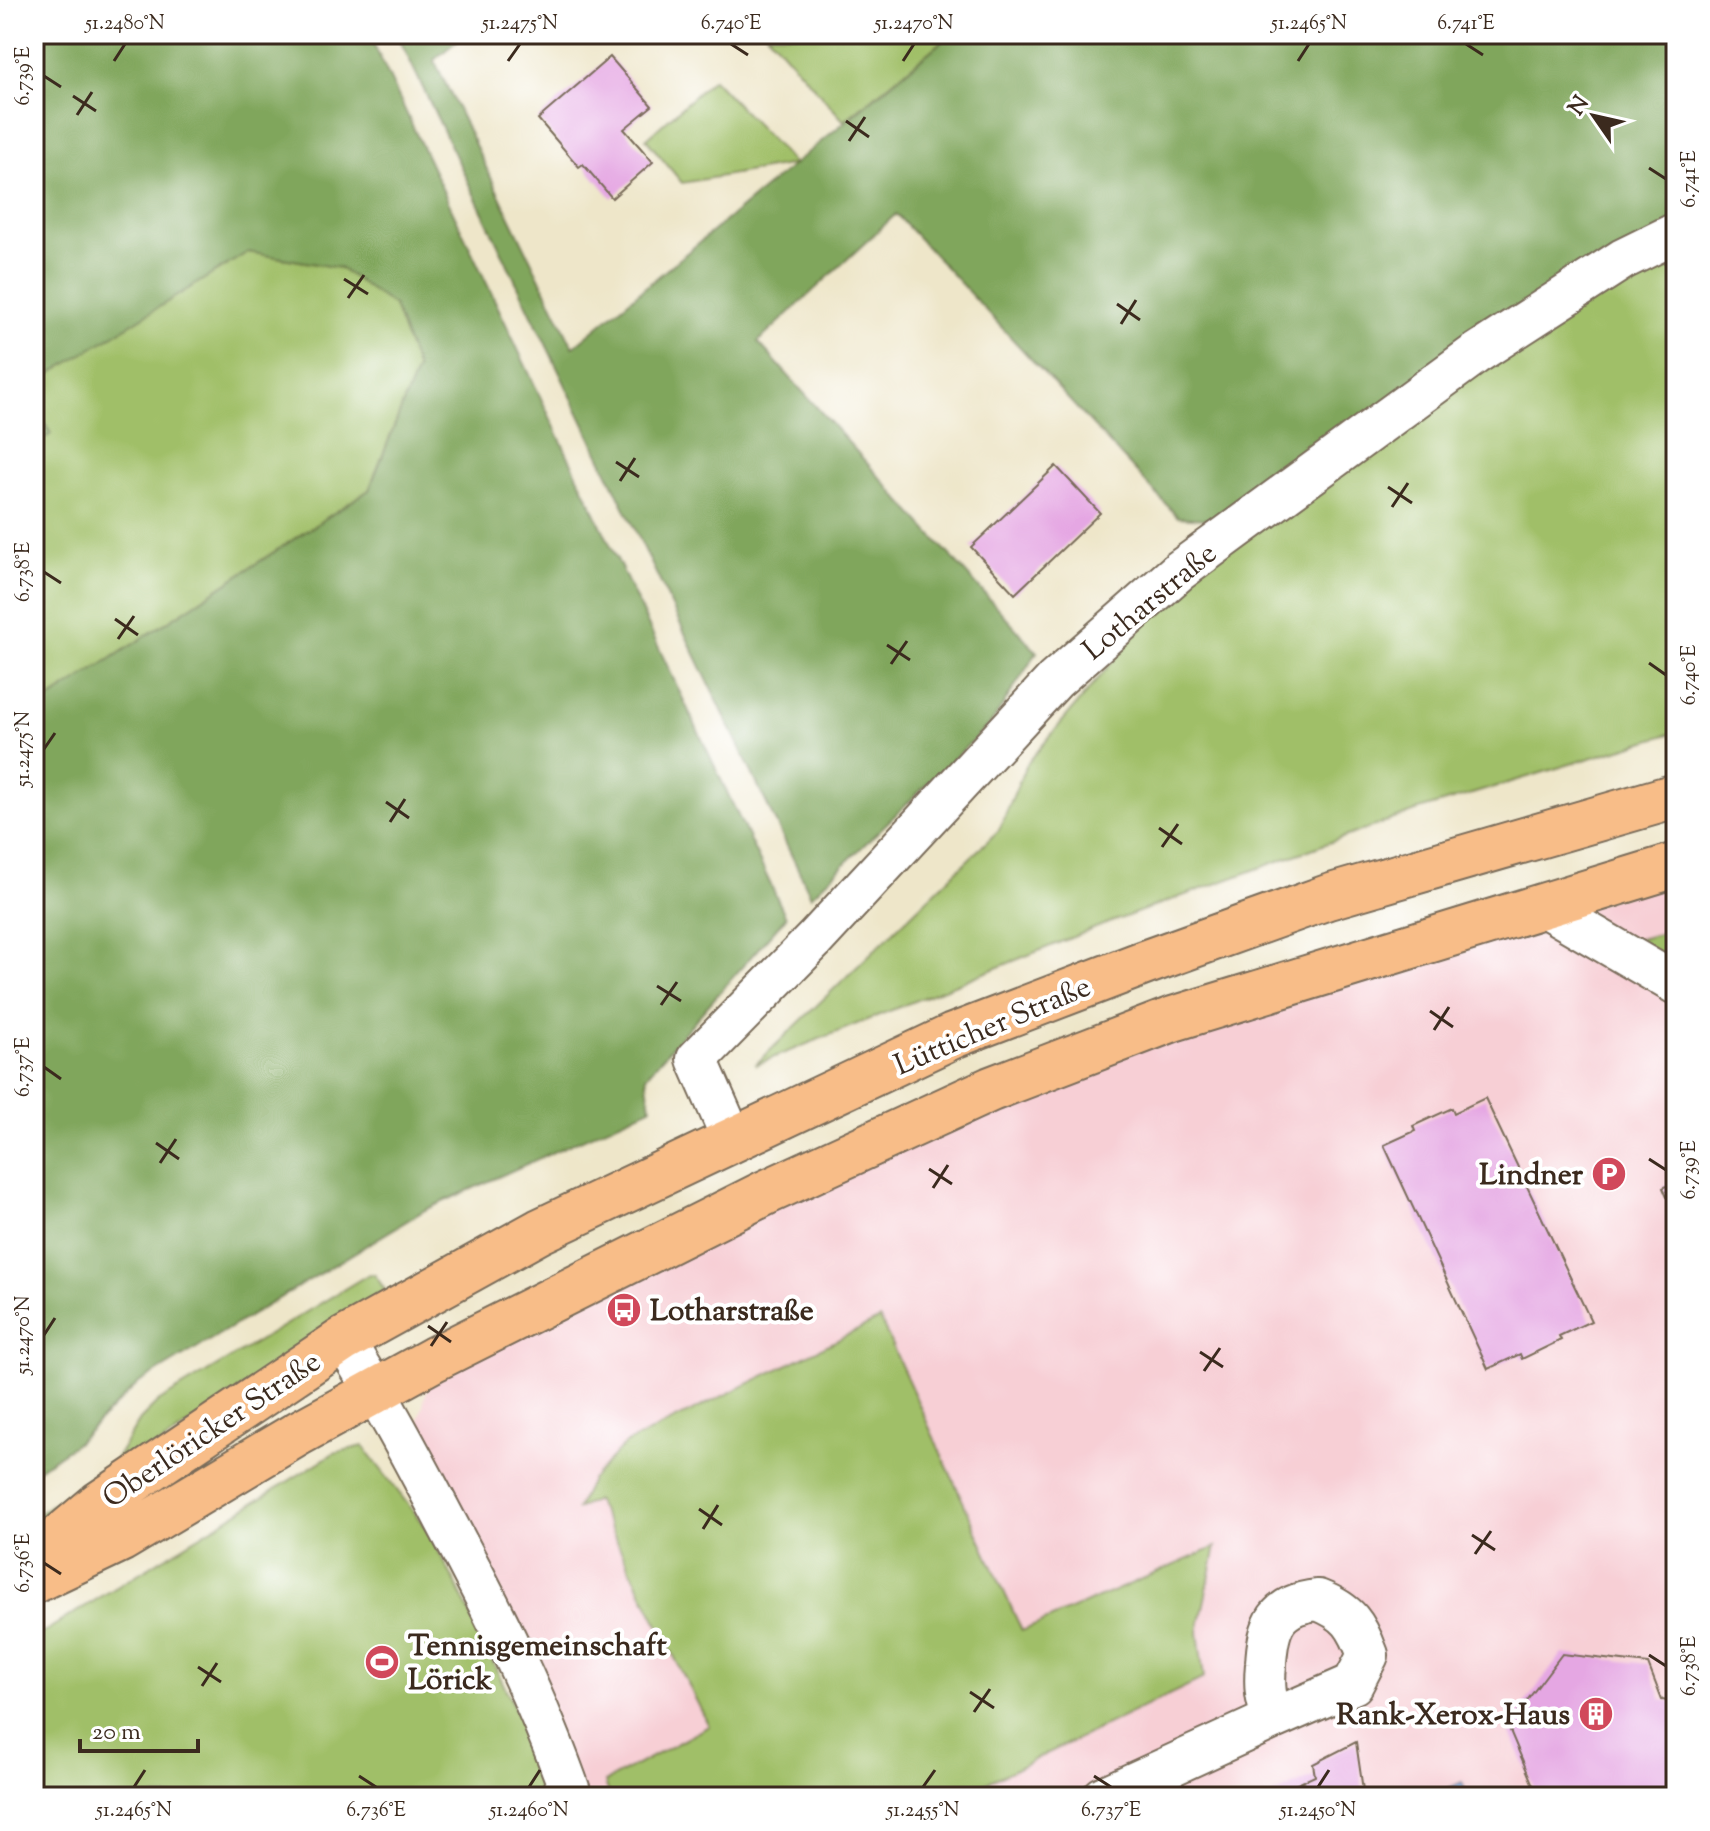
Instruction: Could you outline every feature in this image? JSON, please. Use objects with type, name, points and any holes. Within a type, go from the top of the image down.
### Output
[{"type":"main road","name":"Lütticher Straße","points":[[343,1340],[540,1231],[953,1036],[1328,897],[1676,796]]},
{"type":"main road","name":"Lütticher Straße","points":[[376,1391],[767,1192],[991,1089],[1173,1019],[1676,865]]},
{"type":"main road","name":"Oberlöricker Straße","points":[[34,1559],[99,1504],[343,1340]]},
{"type":"main road","name":"Oberlöricker Straße","points":[[34,1581],[122,1539],[299,1433],[376,1391]]},
{"type":"street","name":"Lotharstraße","points":[[733,1141],[697,1059],[815,939],[1055,680],[1179,571],[1474,355],[1623,259],[1676,233]]},
{"type":"street","points":[[1541,905],[1676,984]]},
{"type":"street","name":"Oberlöricker Straße","points":[[343,1340],[376,1391],[463,1576],[547,1726],[561,1784]]},
{"type":"street","points":[[1103,1797],[1273,1719]]},
{"type":"shaded area","points":[[1676,880],[1676,1797],[573,1797],[413,1441],[431,1376],[749,1216],[1172,1033]]},
{"type":"green space","points":[[34,34],[369,34],[786,917],[646,1076],[651,1108],[425,1210],[139,1383],[75,1444],[34,1472],[34,709],[369,490],[417,369],[394,306],[340,268],[248,252],[34,384]]},
{"type":"green space","points":[[397,34],[465,34],[434,60],[573,347],[951,34],[1676,34],[1676,219],[1232,521],[1178,517],[896,214],[758,342],[1037,652],[992,722],[811,896]]},
{"type":"green space","points":[[767,34],[951,34],[844,121]]},
{"type":"green space","points":[[713,79],[794,164],[682,183],[646,139]]},
{"type":"green space","points":[[1676,242],[1676,732],[1416,811],[1103,925],[755,1065],[999,830],[1026,765],[1183,577],[1477,360]]},
{"type":"green space","points":[[248,252],[340,268],[394,306],[417,369],[369,490],[34,709],[34,445],[51,434],[34,404],[34,384]]},
{"type":"green space","points":[[34,404],[51,434],[34,445]]},
{"type":"green space","points":[[1676,930],[1676,964],[1635,940]]},
{"type":"green space","points":[[369,1274],[375,1275],[385,1290],[34,1531],[34,1517],[115,1460],[140,1420],[158,1402]]},
{"type":"green space","points":[[880,1319],[1022,1631],[1216,1547],[1198,1632],[1204,1678],[957,1797],[610,1797],[605,1782],[709,1726],[596,1500],[577,1509],[591,1480],[625,1444]]},
{"type":"green space","points":[[363,1446],[426,1528],[454,1580],[529,1738],[551,1797],[34,1797],[34,1638],[334,1453]]},
{"type":"water","points":[[1462,1782],[1468,1797],[1430,1797]]},
{"type":"building","points":[[610,57],[652,106],[624,129],[653,162],[612,198],[583,164],[579,167],[538,119]]},
{"type":"building","points":[[1056,466],[1100,513],[1015,594],[971,547]]},
{"type":"building","points":[[1485,1098],[1591,1321],[1522,1359],[1520,1354],[1488,1369],[1384,1145],[1415,1131],[1413,1126],[1452,1108],[1454,1113]]},
{"type":"building","points":[[1676,1181],[1676,1218],[1663,1188]]},
{"type":"building","name":"Rank-Xerox-Haus","points":[[1562,1654],[1648,1664],[1662,1700],[1676,1702],[1676,1797],[1538,1797],[1508,1726]]},
{"type":"building","points":[[1356,1742],[1364,1797],[1269,1797],[1315,1776],[1313,1764]]},
{"type":"place","name":"Lindner","points":[[1609,1174]]},
{"type":"place","name":"Lotharstraße","points":[[624,1310]]},
{"type":"place","name":"Tennisgemeinschaft Lörick","points":[[382,1662]]},
{"type":"place","name":"Rank-Xerox-Haus","points":[[1596,1714]]}]
